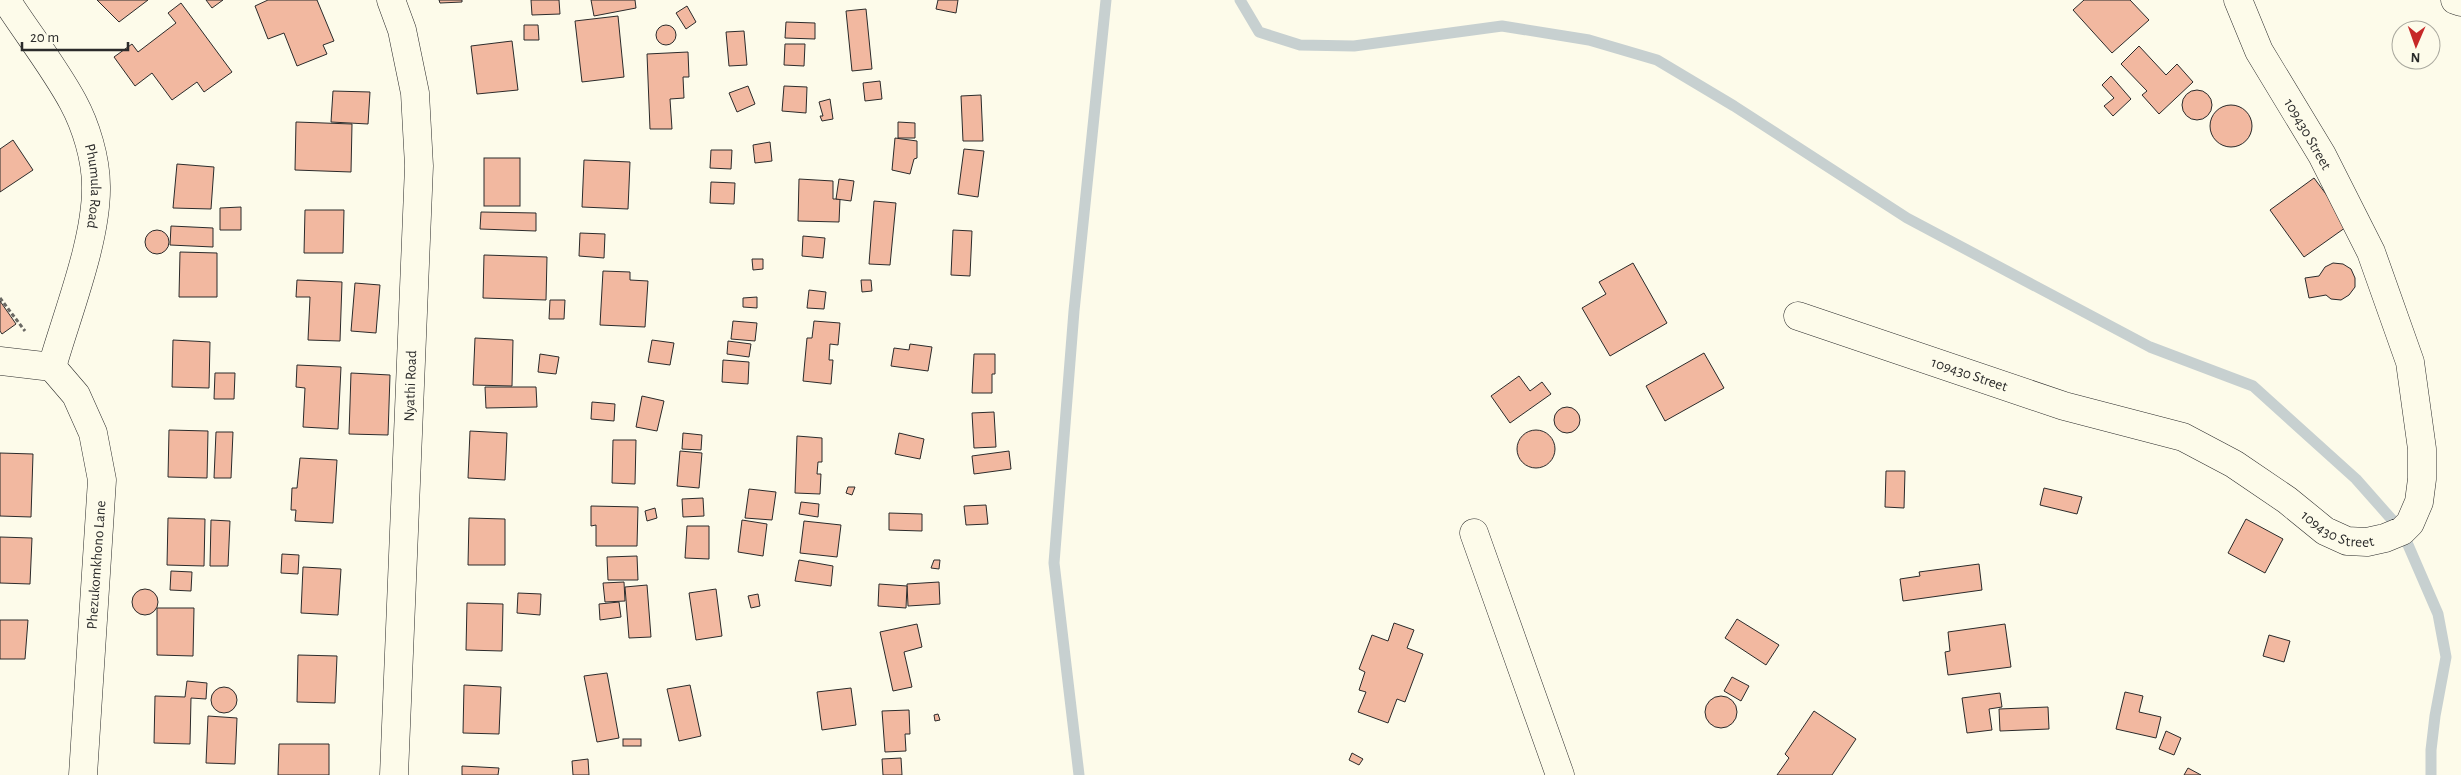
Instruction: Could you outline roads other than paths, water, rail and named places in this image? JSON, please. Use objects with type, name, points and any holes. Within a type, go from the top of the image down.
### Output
[{"type":"street","name":"Phumula Road","points":[[6,0],[74,103],[92,150],[96,185],[94,215],[88,243],[52,368]]},
{"type":"street","name":"Nyathi Road","points":[[391,0],[402,30],[415,93],[419,166],[394,775]]},
{"type":"street","name":"109430 Street","points":[[1798,316],[2064,406],[2183,437],[2234,464],[2287,500],[2325,531],[2347,541],[2367,542],[2386,538],[2402,530],[2410,522],[2419,502],[2422,479],[2422,449],[2410,362],[2371,252],[2322,155],[2259,51],[2238,0]]},
{"type":"street","points":[[2454,0],[2461,2]]},
{"type":"street","points":[[0,361],[52,368]]},
{"type":"street","name":"Phezukomkhono Lane","points":[[52,368],[76,395],[93,433],[102,480],[83,775]]},
{"type":"street","points":[[1474,533],[1560,775]]},
{"type":"waterway","points":[[1079,775],[1054,563],[1074,311],[1106,0]]},
{"type":"waterway","points":[[1240,0],[1259,32],[1300,45],[1354,46],[1502,26],[1589,40],[1657,60],[1734,106],[1907,218],[2150,347],[2253,386],[2356,479],[2402,531],[2438,614],[2446,657],[2435,716],[2431,750],[2431,775]]}]
